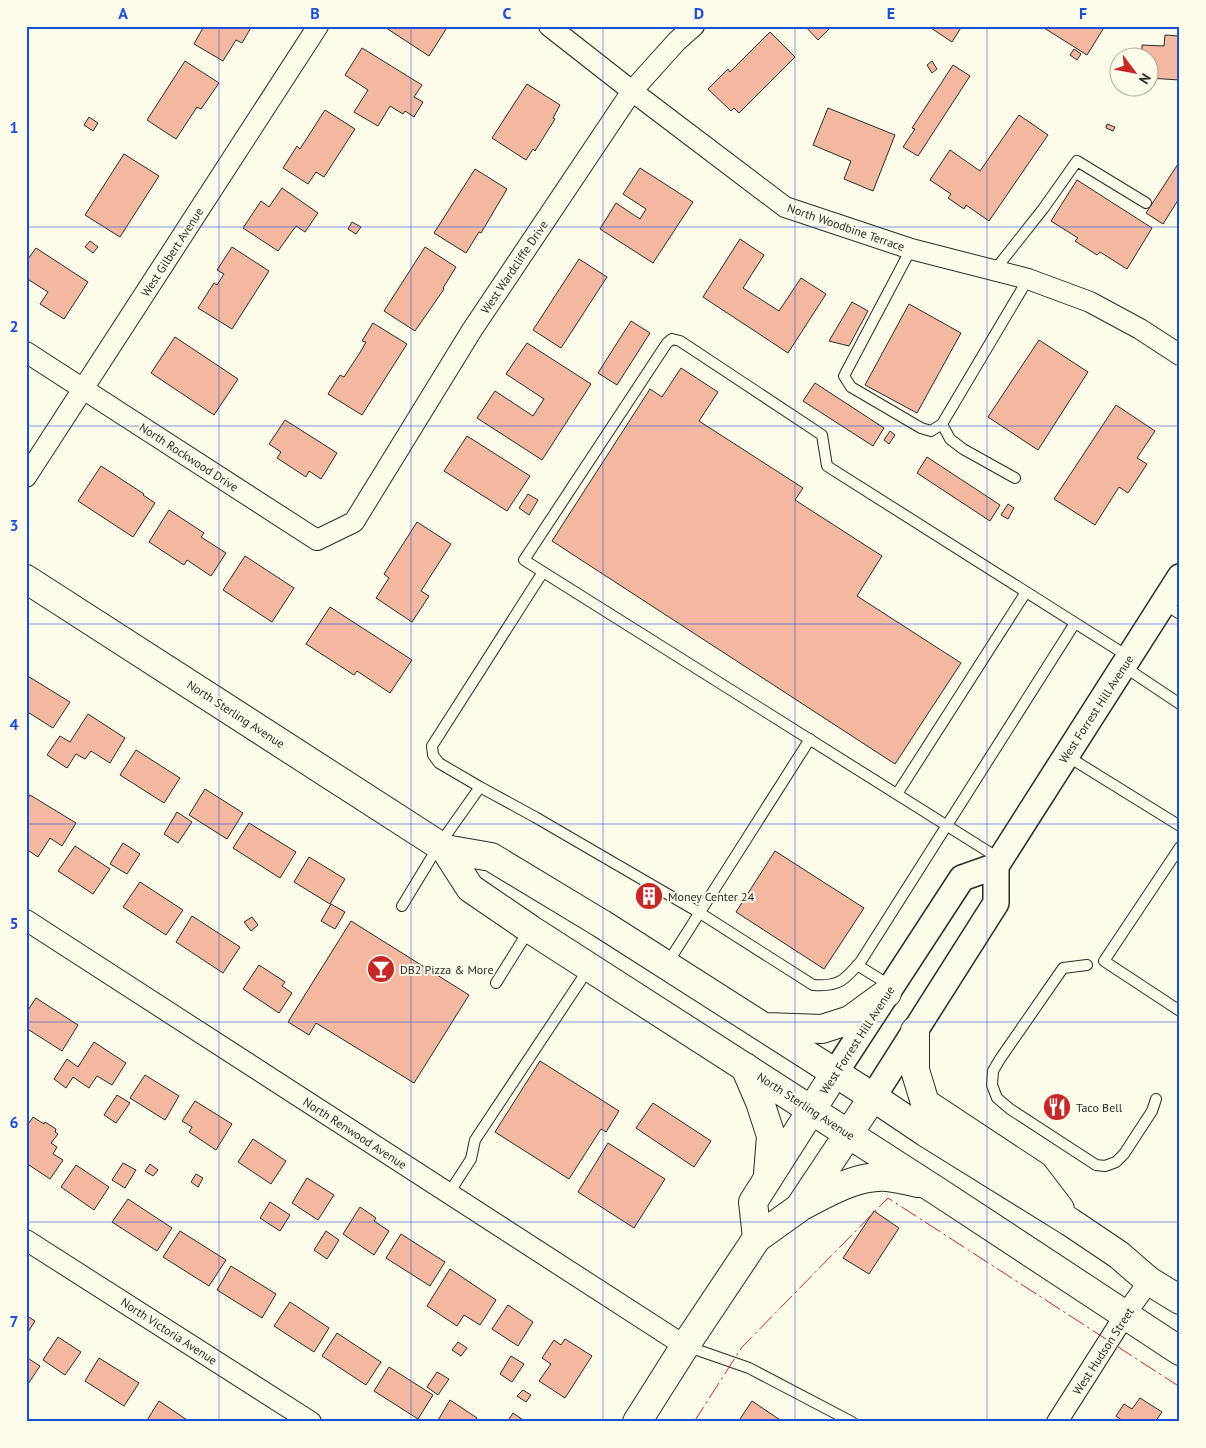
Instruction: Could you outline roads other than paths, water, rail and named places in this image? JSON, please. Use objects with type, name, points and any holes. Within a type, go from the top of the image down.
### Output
[{"type":"main road","name":"North Sterling Avenue","points":[[26,579],[442,847],[491,857],[594,919],[925,1132],[1070,1222],[1119,1255],[1150,1281],[1180,1300]]},
{"type":"main road","name":"North Sterling Avenue","points":[[442,847],[470,888],[530,929],[746,1067],[1180,1351]]},
{"type":"main road","points":[[764,1027],[822,1029],[850,1020],[889,990]]},
{"type":"main road","points":[[915,1031],[915,1070],[925,1103],[1034,1175],[1070,1222]]},
{"type":"main road","points":[[746,1067],[771,1136],[768,1178]]},
{"type":"main road","name":"West Forrest Hill Avenue","points":[[757,1238],[753,1202],[835,1073]]},
{"type":"main road","points":[[799,1208],[873,1097]]},
{"type":"main road","points":[[637,1422],[757,1238],[799,1208],[842,1186],[865,1179],[887,1177],[927,1185]]},
{"type":"street","name":"West Gilbert Avenue","points":[[26,477],[318,26]]},
{"type":"street","name":"North Woodbine Terrace","points":[[549,26],[785,207],[911,250],[1028,279],[1090,302],[1140,329],[1180,355]]},
{"type":"street","name":"West Wardcliffe Drive","points":[[354,522],[472,330],[632,91],[677,41],[694,26]]},
{"type":"street","name":"North Rockwood Drive","points":[[26,352],[317,540],[354,522]]},
{"type":"street","name":"West Forrest Hill Avenue","points":[[835,1073],[962,878],[998,863],[1126,662],[1171,609],[1180,577]]},
{"type":"street","points":[[873,1097],[996,903],[998,863]]},
{"type":"street","name":"North Renwood Avenue","points":[[26,920],[685,1346]]},
{"type":"street","name":"North Victoria Avenue","points":[[26,1240],[311,1422]]},
{"type":"street","name":"West Hudson Street","points":[[1057,1422],[1125,1315],[1150,1281]]},
{"type":"lane","points":[[994,271],[1043,209],[1077,161],[1146,203]]},
{"type":"lane","points":[[911,250],[844,376],[851,387],[921,428],[931,431],[942,424],[1028,279]]},
{"type":"lane","points":[[998,863],[946,825],[524,560],[667,343],[672,339],[680,341],[822,434],[827,466],[1075,623],[1180,704]]},
{"type":"lane","points":[[942,424],[950,440],[1015,478]]},
{"type":"lane","points":[[543,572],[432,746],[432,755],[439,763],[536,817],[700,913],[813,985],[826,986],[839,983],[857,965],[1075,623]]},
{"type":"lane","points":[[897,794],[1026,592]]},
{"type":"lane","points":[[667,965],[810,740]]},
{"type":"lane","points":[[1066,755],[1180,826]]},
{"type":"lane","points":[[402,906],[480,787]]},
{"type":"lane","points":[[1180,847],[1104,961],[1180,1011]]},
{"type":"lane","points":[[496,983],[530,929]]},
{"type":"lane","points":[[857,965],[889,990]]},
{"type":"lane","points":[[1087,966],[1063,968],[1000,1059],[993,1072],[992,1085],[997,1098],[1010,1109],[1096,1165],[1105,1166],[1116,1162],[1124,1154],[1152,1111],[1156,1099]]},
{"type":"lane","points":[[449,1193],[471,1159],[475,1140],[590,967]]},
{"type":"lane","points":[[685,1346],[749,1368],[852,1422]]},
{"type":"place","name":"Money Center 24","points":[[649,896]]},
{"type":"place","name":"DB2 Pizza & More","points":[[381,969]]},
{"type":"place","name":"Taco Bell","points":[[1057,1107]]}]
